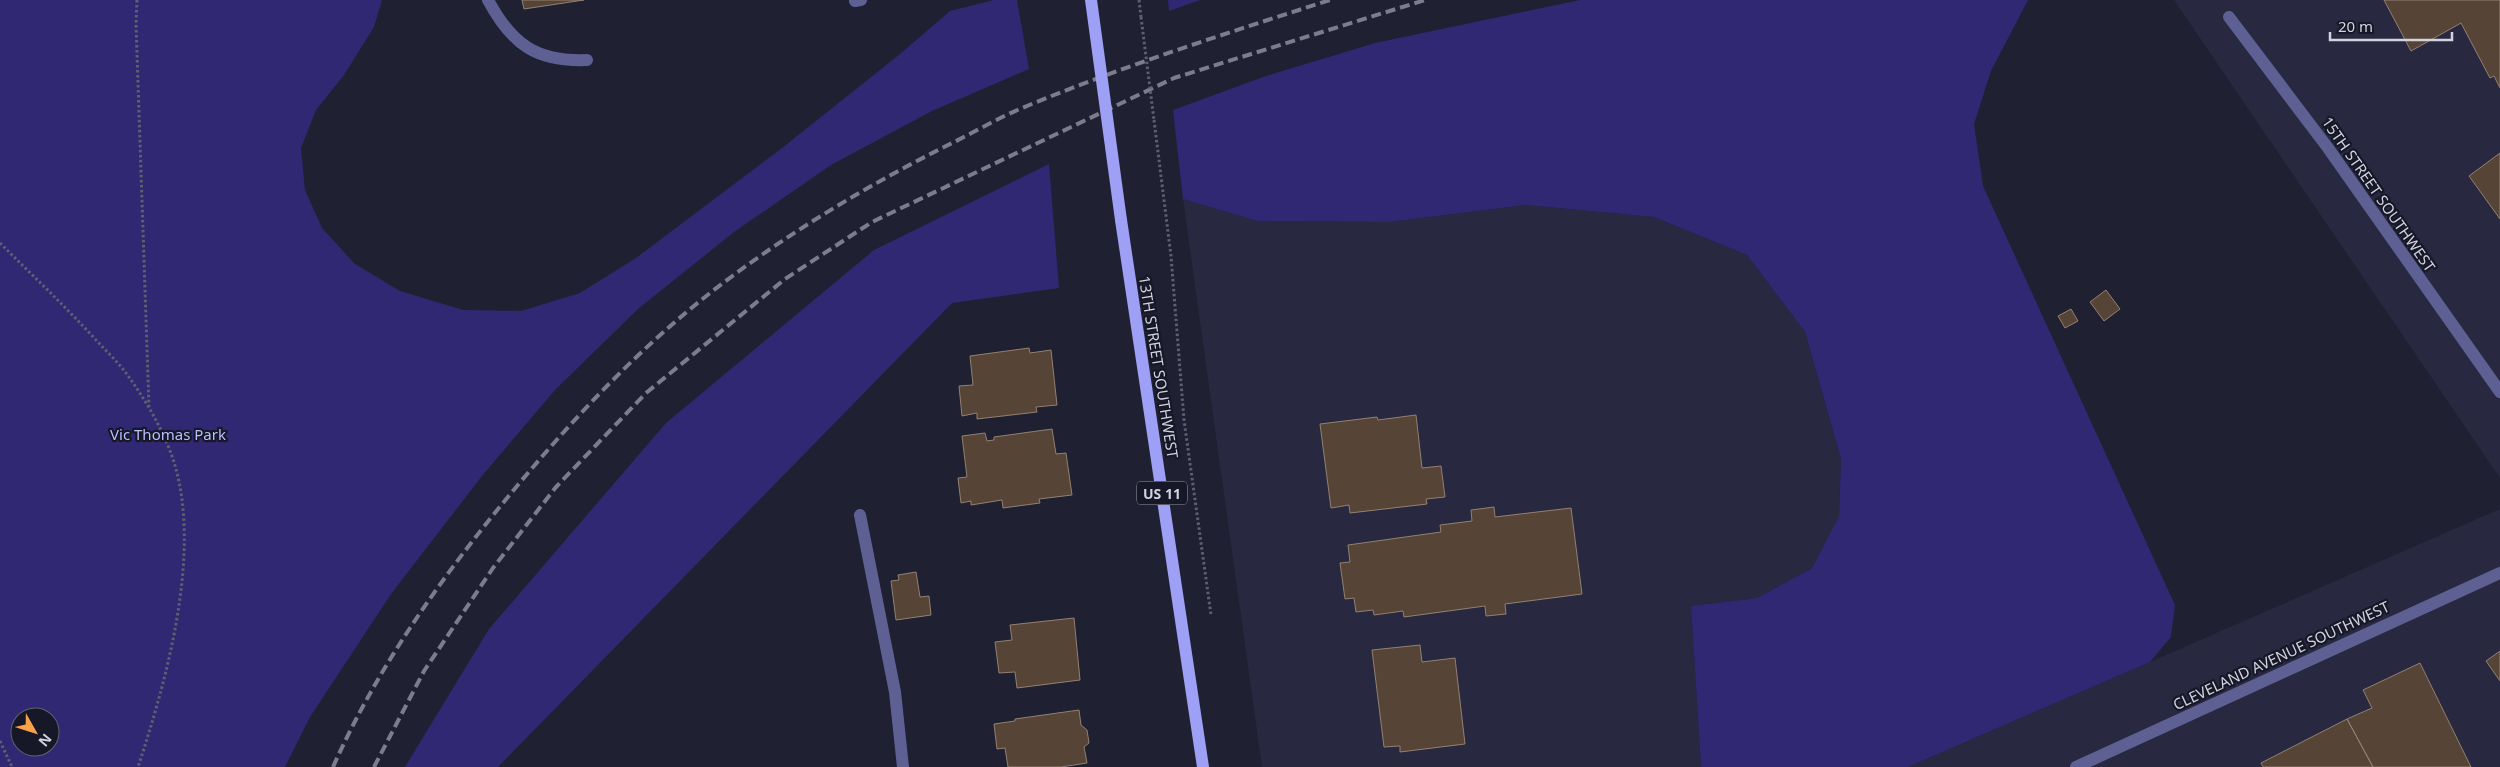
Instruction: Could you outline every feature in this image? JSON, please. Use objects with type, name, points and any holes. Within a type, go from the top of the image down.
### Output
[{"type":"main road","name":"13TH STREET SOUTHWEST","points":[[1091,0],[1121,220],[1203,767]]},
{"type":"street","points":[[488,0],[497,16],[518,40],[536,54],[561,61],[587,60]]},
{"type":"street","name":"15TH STREET SOUTHWEST","points":[[2229,17],[2328,148],[2500,392]]},
{"type":"street","points":[[860,516],[895,692],[903,767]]},
{"type":"street","name":"CLEVELAND AVENUE SOUTHWEST","points":[[2076,767],[2500,573]]},
{"type":"path","points":[[137,0],[136,24],[149,407]]},
{"type":"path","points":[[1139,0],[1171,256],[1184,420],[1212,619]]},
{"type":"path","points":[[0,243],[66,307],[118,365],[149,407],[173,460],[182,506],[184,558],[177,611],[155,714],[138,767]]},
{"type":"path","points":[[0,740],[12,767]]},
{"type":"shaded area","points":[[2174,0],[2500,0],[2500,478]]},
{"type":"shaded area","points":[[1183,199],[1257,221],[1389,222],[1526,205],[1654,217],[1747,255],[1805,332],[1841,459],[1839,516],[1812,568],[1757,598],[1691,606],[1701,767],[1262,767]]},
{"type":"shaded area","points":[[2500,509],[2500,767],[1908,767],[2150,662]]},
{"type":"green space","name":"Vic Thomas Park","points":[[0,0],[382,0],[374,27],[344,75],[316,110],[301,148],[305,190],[322,228],[355,264],[400,291],[463,310],[521,311],[580,293],[636,258],[782,148],[900,54],[950,11],[994,0],[1017,0],[1029,69],[932,111],[831,165],[734,232],[638,309],[555,390],[482,476],[391,594],[310,717],[285,767],[0,767]]},
{"type":"green space","points":[[1168,0],[1200,0],[1169,11]]},
{"type":"green space","points":[[1580,0],[2028,0],[1991,71],[1974,124],[1983,186],[2175,605],[2171,637],[2150,662],[1908,767],[1701,767],[1691,606],[1757,598],[1812,568],[1839,516],[1841,459],[1805,332],[1747,255],[1654,217],[1526,205],[1389,222],[1257,221],[1183,199],[1173,110],[1266,76],[1375,43]]},
{"type":"green space","points":[[1049,164],[1059,288],[952,303],[498,767],[405,767],[489,629],[666,423],[874,250]]},
{"type":"building","points":[[522,0],[584,0],[524,9]]},
{"type":"building","points":[[2384,0],[2500,0],[2500,88],[2494,76],[2490,78],[2461,23],[2411,51]]},
{"type":"building","points":[[2500,153],[2500,219],[2469,176]]},
{"type":"building","points":[[2106,290],[2120,309],[2104,321],[2090,302]]},
{"type":"building","points":[[2071,309],[2078,321],[2065,328],[2058,316]]},
{"type":"building","points":[[1029,348],[1030,353],[1051,350],[1057,405],[1036,407],[1037,412],[977,419],[977,413],[962,416],[959,386],[973,385],[970,356]]},
{"type":"building","points":[[1416,415],[1422,468],[1441,466],[1445,497],[1426,499],[1427,504],[1350,513],[1349,505],[1331,508],[1320,424],[1377,417],[1378,420]]},
{"type":"building","points":[[1052,429],[1056,454],[1066,453],[1072,495],[1039,499],[1040,503],[1003,508],[1002,500],[971,505],[971,501],[961,503],[958,478],[967,477],[962,436],[985,433],[987,441],[994,440],[994,437]]},
{"type":"building","points":[[1494,507],[1495,517],[1571,508],[1582,594],[1505,604],[1506,614],[1486,616],[1485,606],[1404,617],[1403,611],[1374,615],[1373,610],[1356,612],[1354,598],[1345,599],[1340,563],[1350,562],[1348,545],[1441,532],[1440,525],[1472,521],[1471,510]]},
{"type":"building","points":[[916,572],[920,597],[929,596],[931,615],[896,620],[891,581],[899,580],[898,575]]},
{"type":"building","points":[[1074,618],[1080,680],[1017,688],[1015,672],[999,673],[995,642],[1012,640],[1010,625]]},
{"type":"building","points":[[1420,645],[1422,662],[1455,658],[1465,744],[1400,752],[1400,746],[1384,747],[1372,650]]},
{"type":"building","points":[[2500,651],[2500,681],[2486,661]]},
{"type":"building","points":[[2420,663],[2471,767],[2373,767],[2347,719],[2372,708],[2363,690]]},
{"type":"building","points":[[1079,710],[1081,725],[1087,730],[1089,743],[1084,747],[1087,763],[1061,767],[1008,767],[1005,748],[997,749],[994,724],[1015,721],[1015,719]]},
{"type":"building","points":[[2347,719],[2373,767],[2263,767],[2261,763]]},
{"type":"railway","points":[[333,767],[349,733],[405,635],[448,574],[494,514],[546,452],[602,391],[691,308],[723,283],[804,227],[860,193],[1012,112],[1137,64],[1330,0]]},
{"type":"railway","points":[[374,767],[424,671],[493,568],[556,487],[646,393],[785,279],[872,222],[1174,78],[1425,0]]}]
